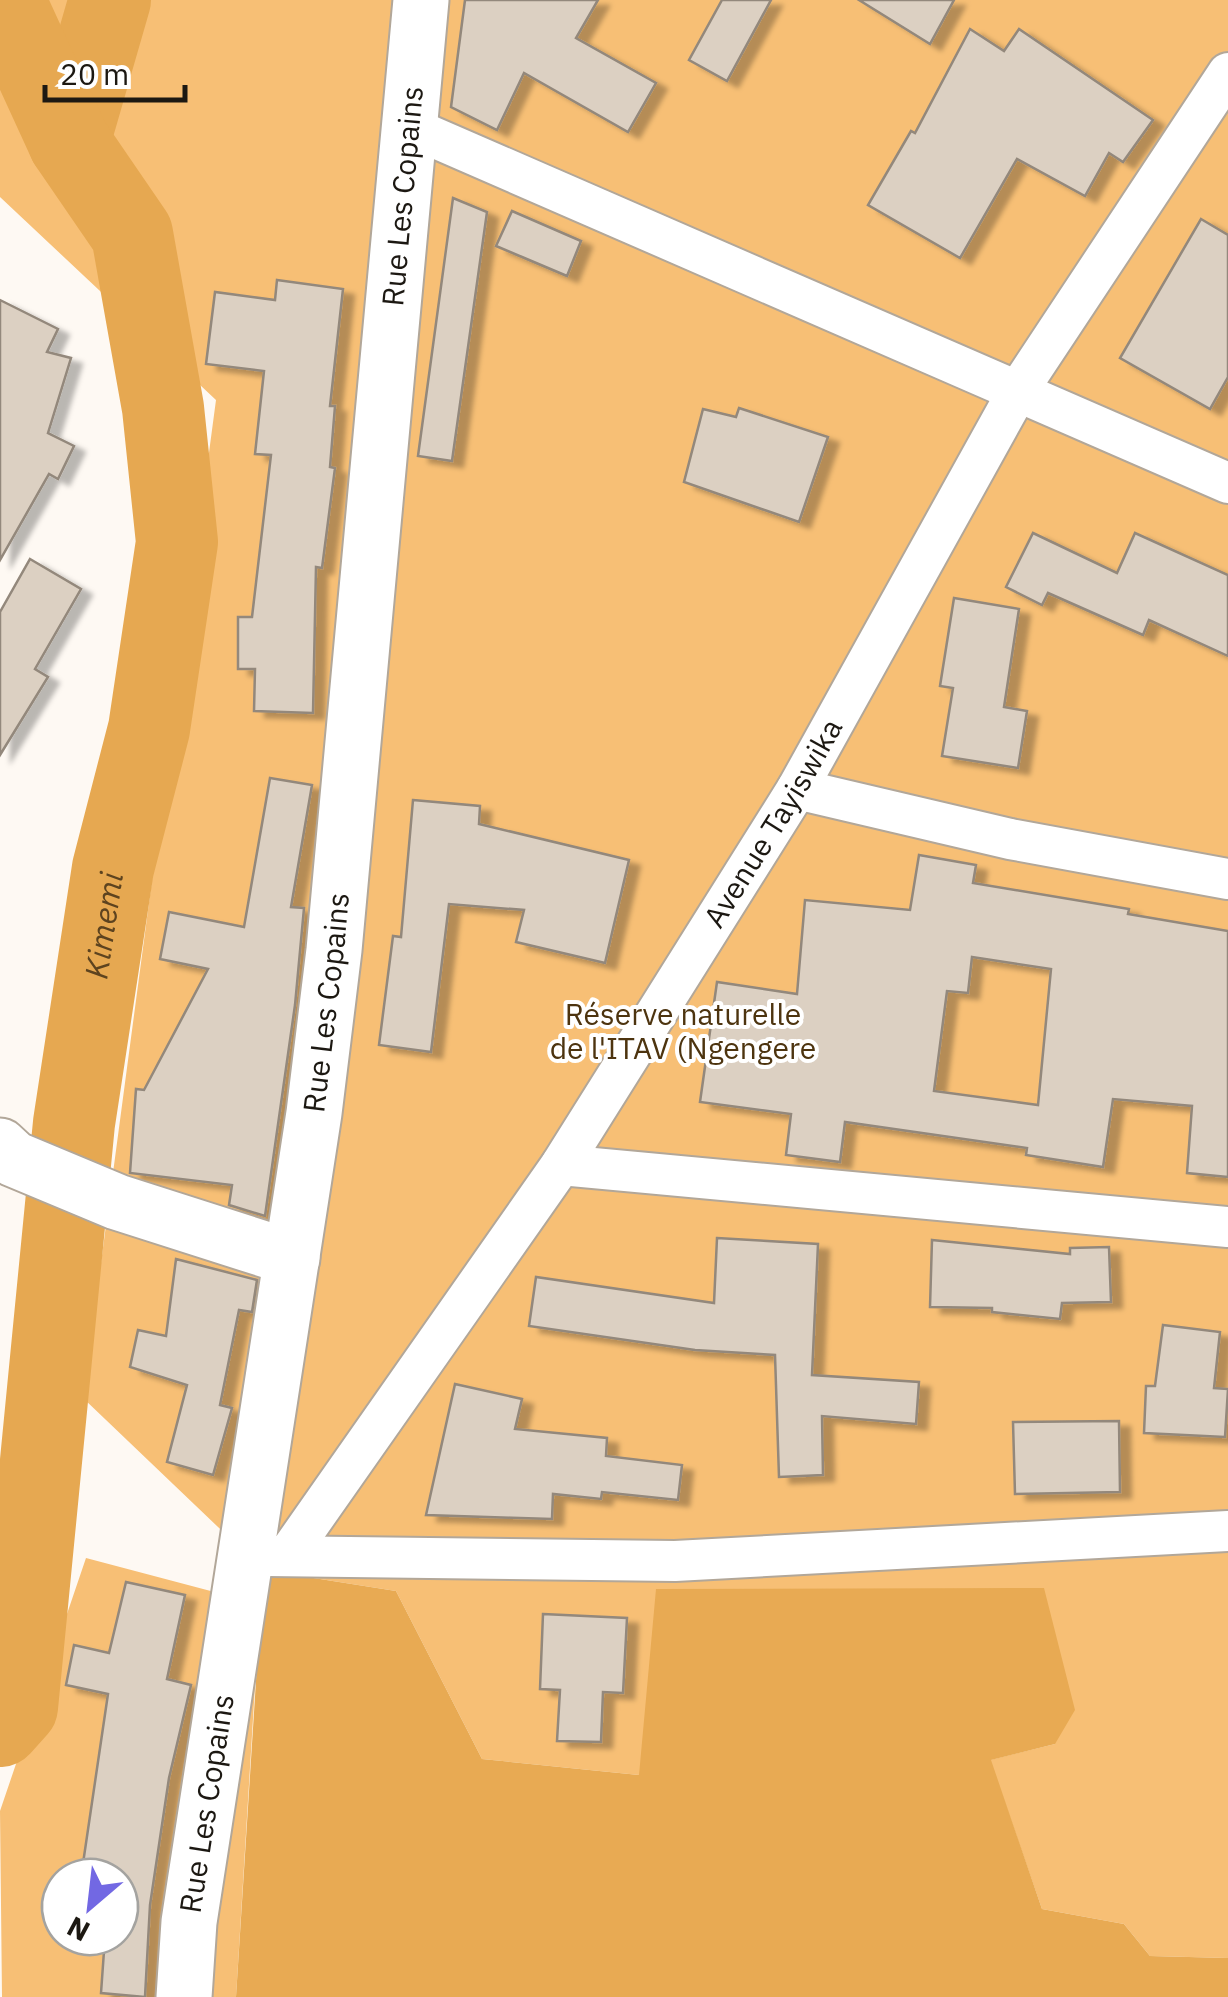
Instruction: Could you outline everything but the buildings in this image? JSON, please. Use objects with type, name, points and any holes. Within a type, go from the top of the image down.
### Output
[{"type":"street","name":"Rue Les Copains","points":[[184,1997],[188,1922],[265,1556],[292,1258],[334,950],[349,746],[421,0]]},
{"type":"street","name":"Avenue Tayiswika","points":[[265,1556],[561,1165],[797,789],[1018,389],[1228,73]]},
{"type":"street","points":[[410,127],[1228,482]]},
{"type":"street","points":[[797,789],[1010,839],[1228,879]]},
{"type":"street","points":[[7,1152],[117,1202],[292,1258]]},
{"type":"street","points":[[561,1165],[1228,1227]]},
{"type":"street","points":[[265,1556],[675,1561],[1228,1531]]},
{"type":"green space","name":"Réserve naturelle de l'ITAV (Ngengere","points":[[0,0],[1228,0],[1228,1958],[1150,1956],[1124,1924],[1042,1909],[990,1760],[1055,1744],[639,1775],[482,1759],[396,1591],[263,1570],[83,1398],[216,400],[0,197]]},
{"type":"green space","points":[[86,1558],[260,1604],[236,1997],[2,1997],[0,1811]]},
{"type":"shaded area","points":[[263,1570],[396,1591],[482,1759],[639,1775],[656,1589],[1044,1588],[1075,1710],[1055,1744],[991,1760],[1042,1909],[1124,1924],[1150,1956],[1228,1958],[1228,1997],[236,1997]]},
{"type":"waterway","name":"Kimemi","points":[[0,1726],[17,1707],[74,1123],[113,868],[149,729],[177,542],[163,408],[132,234],[69,142],[4,0]]},
{"type":"waterway","points":[[69,142],[110,0]]}]
